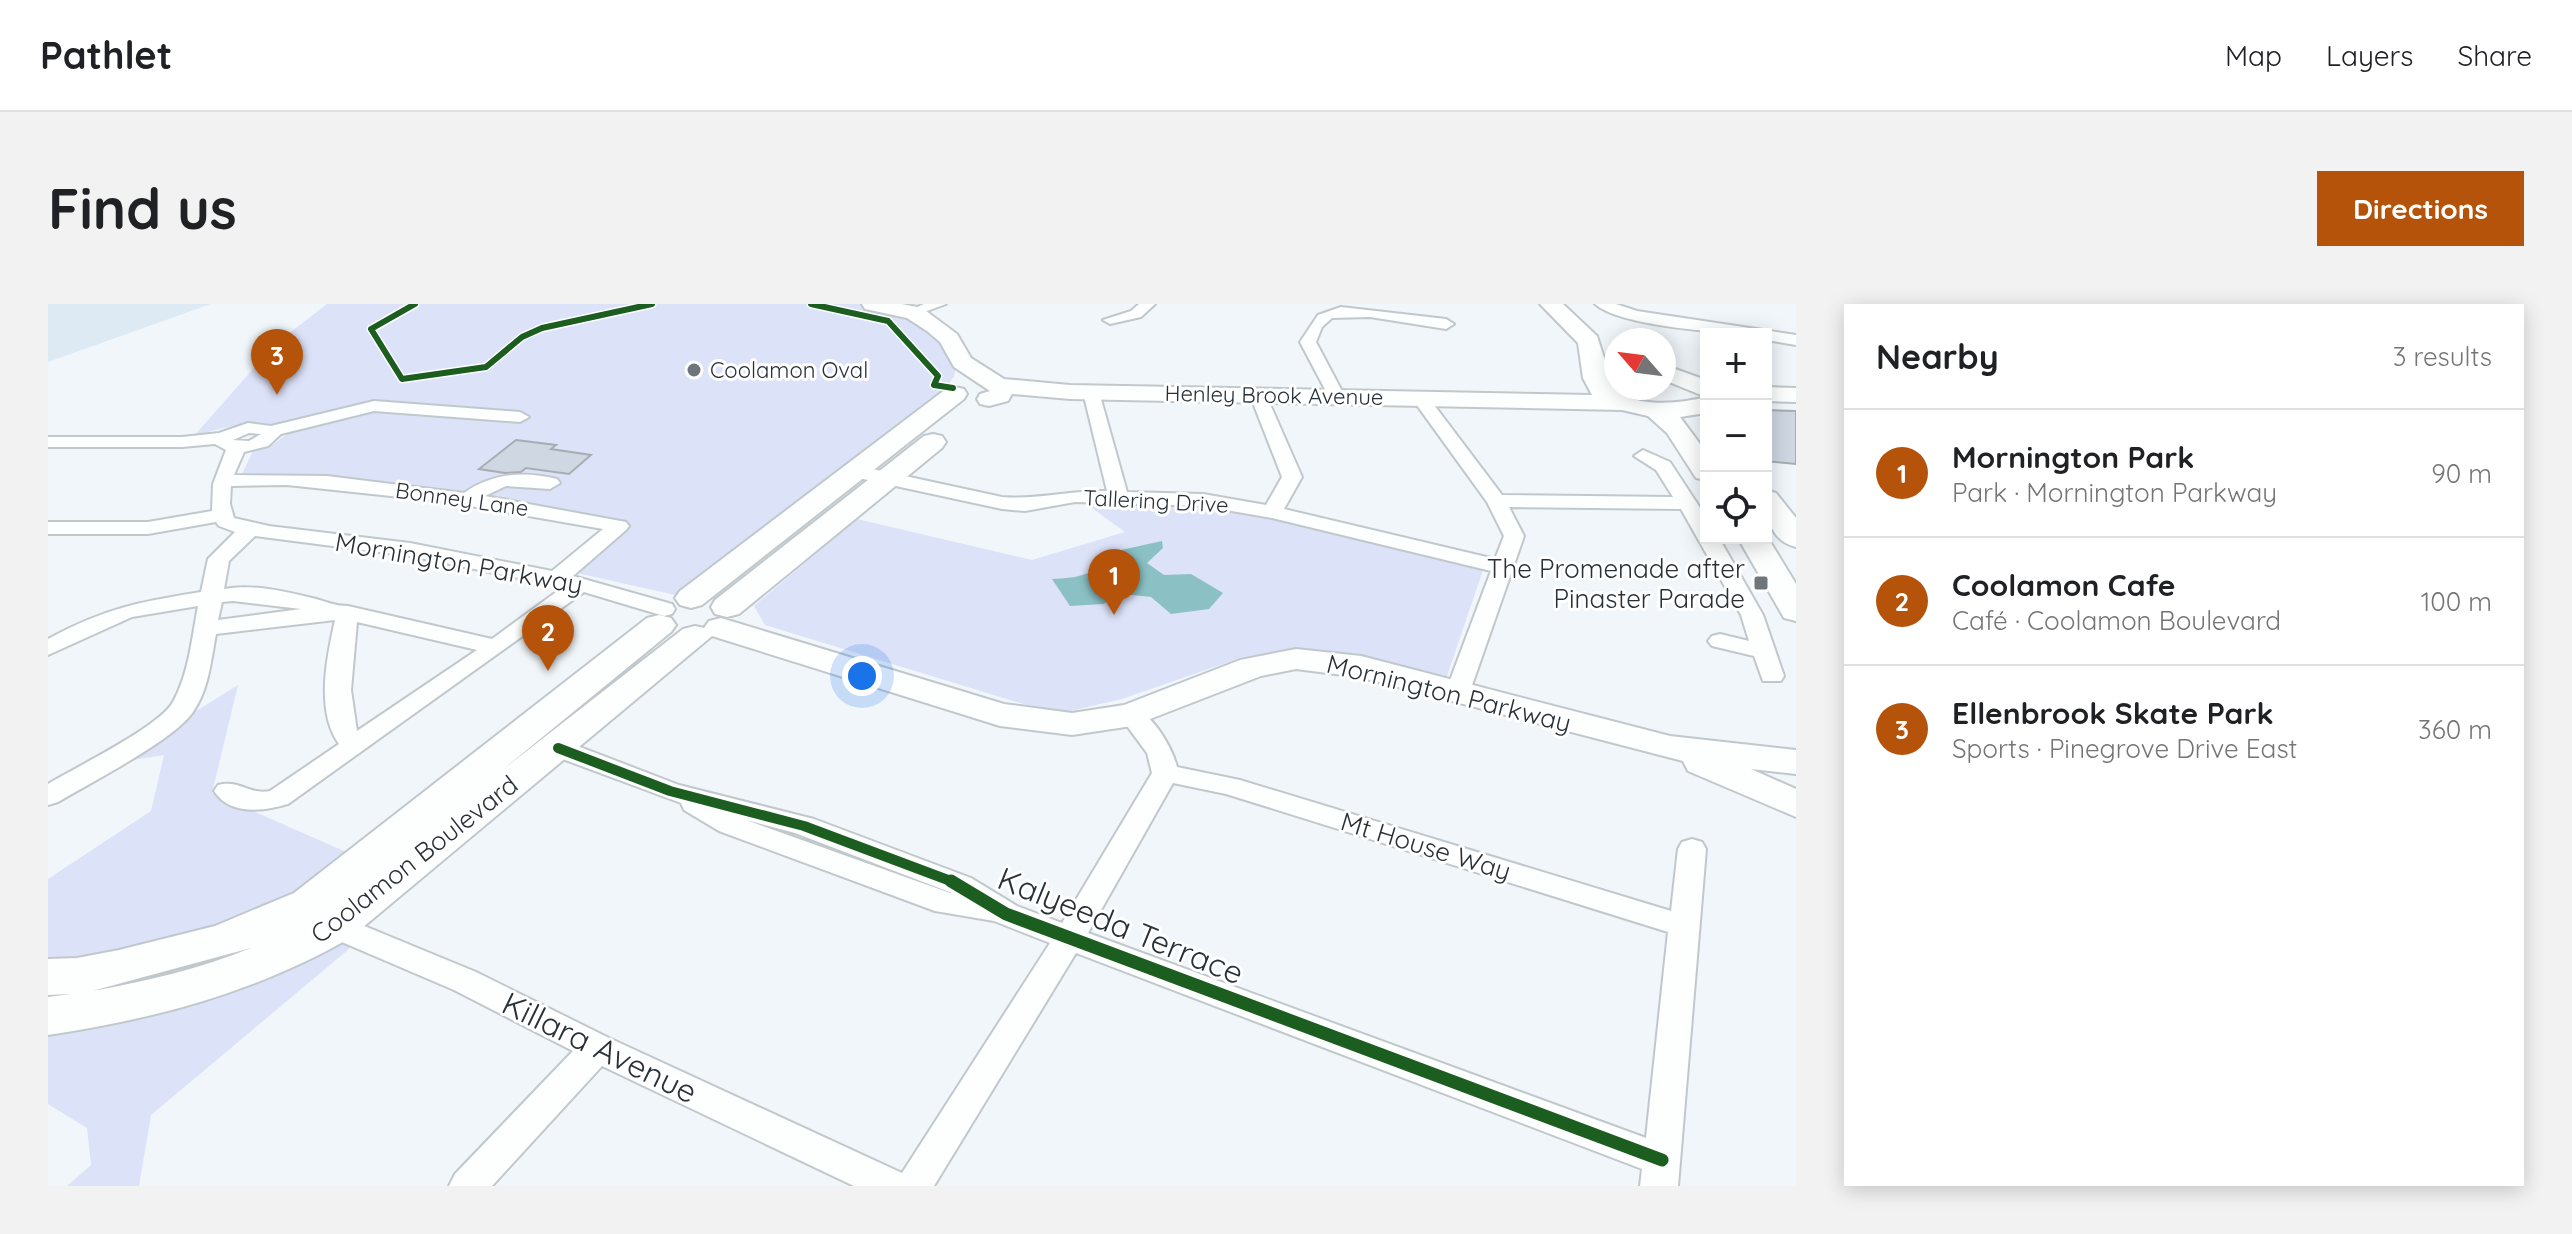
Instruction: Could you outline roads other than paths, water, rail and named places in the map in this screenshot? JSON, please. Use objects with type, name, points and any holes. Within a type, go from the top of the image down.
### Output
[{"type":"street","points":[[873,304],[911,313],[935,326],[949,339],[960,380]]},
{"type":"street","points":[[911,313],[939,304]]},
{"type":"street","points":[[1110,320],[1136,314],[1148,304]]},
{"type":"street","points":[[1551,304],[1589,341],[1603,374],[1601,391],[1625,403]]},
{"type":"street","points":[[1568,304],[1604,336]]},
{"type":"street","points":[[1602,304],[1634,315],[1720,328]]},
{"type":"street","points":[[1336,395],[1308,342],[1324,317],[1335,312],[1354,312],[1446,324]]},
{"type":"street","points":[[1772,336],[1796,340]]},
{"type":"street","name":"Henley Brook Avenue","points":[[1478,398],[1550,391],[1603,374]]},
{"type":"street","points":[[1684,377],[1703,400]]},
{"type":"street","name":"Henley Brook Avenue","points":[[960,380],[968,400],[993,391],[1478,398],[1625,403],[1676,411],[1700,405]]},
{"type":"street","name":"Coolamon Boulevard","points":[[48,977],[77,976],[119,968],[322,915],[558,748],[693,617],[960,380]]},
{"type":"street","points":[[1772,385],[1796,386]]},
{"type":"street","name":"Coolamon Boulevard","points":[[48,1016],[96,1010],[177,992],[247,971],[296,949],[322,915],[693,617],[888,479],[993,391]]},
{"type":"street","points":[[1081,392],[1118,495]]},
{"type":"street","points":[[1772,394],[1796,395]]},
{"type":"street","points":[[1258,395],[1292,477],[1272,512]]},
{"type":"street","points":[[1419,397],[1496,501],[1514,536],[1458,691]]},
{"type":"street","points":[[48,442],[265,440],[271,431],[303,425],[358,407],[374,406],[520,417]]},
{"type":"street","points":[[1657,410],[1677,428],[1700,463]]},
{"type":"street","points":[[48,796],[157,731],[182,710],[194,685],[219,559],[250,530],[226,522],[221,515],[219,500],[230,459],[230,442]]},
{"type":"street","points":[[1643,456],[1663,466],[1700,524]]},
{"type":"street","name":"Tallering Drive","points":[[854,471],[1002,503],[1025,505],[1075,496],[1203,500],[1272,512],[1504,568]]},
{"type":"street","name":"Bonney Lane","points":[[225,481],[267,477],[468,499],[619,526],[570,581]]},
{"type":"street","points":[[468,499],[487,484],[506,478],[550,483]]},
{"type":"street","points":[[1496,501],[1688,503]]},
{"type":"street","points":[[1772,507],[1796,538]]},
{"type":"street","points":[[48,528],[148,528],[221,515]]},
{"type":"street","name":"Mornington Parkway","points":[[250,530],[374,544],[570,581],[1000,715],[1072,724],[1132,715],[1252,667],[1296,659],[1361,667],[1670,748],[1796,762]]},
{"type":"street","points":[[1712,544],[1752,615],[1761,651],[1772,676]]},
{"type":"street","points":[[1757,544],[1796,611]]},
{"type":"street","points":[[228,791],[254,803],[272,801],[496,647],[570,581]]},
{"type":"street","points":[[48,648],[110,616],[148,607],[248,593],[496,647]]},
{"type":"street","points":[[203,629],[339,613]]},
{"type":"street","points":[[339,613],[343,631],[339,712],[344,733],[357,744]]},
{"type":"street","points":[[1720,641],[1761,651]]},
{"type":"street","points":[[914,1186],[1069,938],[1165,773],[1160,752],[1132,715]]},
{"type":"street","name":"Kalyeeda Terrace","points":[[558,748],[670,791],[743,830],[946,903],[1006,914],[1660,1173]]},
{"type":"street","name":"Mornington Parkway","points":[[1670,748],[1796,804]]},
{"type":"street","name":"Mt House Way","points":[[1165,773],[1202,778],[1685,926]]},
{"type":"street","points":[[1660,1173],[1692,849]]},
{"type":"street","name":"Killara Avenue","points":[[322,915],[892,1186]]},
{"type":"street","points":[[468,1186],[597,1048]]},
{"type":"place","name":"Coolamon Oval","points":[[694,370]]},
{"type":"place","name":"Ellenbrook Skate Park","points":[[277,395]]},
{"type":"place","name":"The Promenade after Pinaster Parade","points":[[1761,583]]},
{"type":"place","name":"Mornington Park","points":[[1114,615]]},
{"type":"place","name":"Coolamon Cafe","points":[[548,671]]}]
